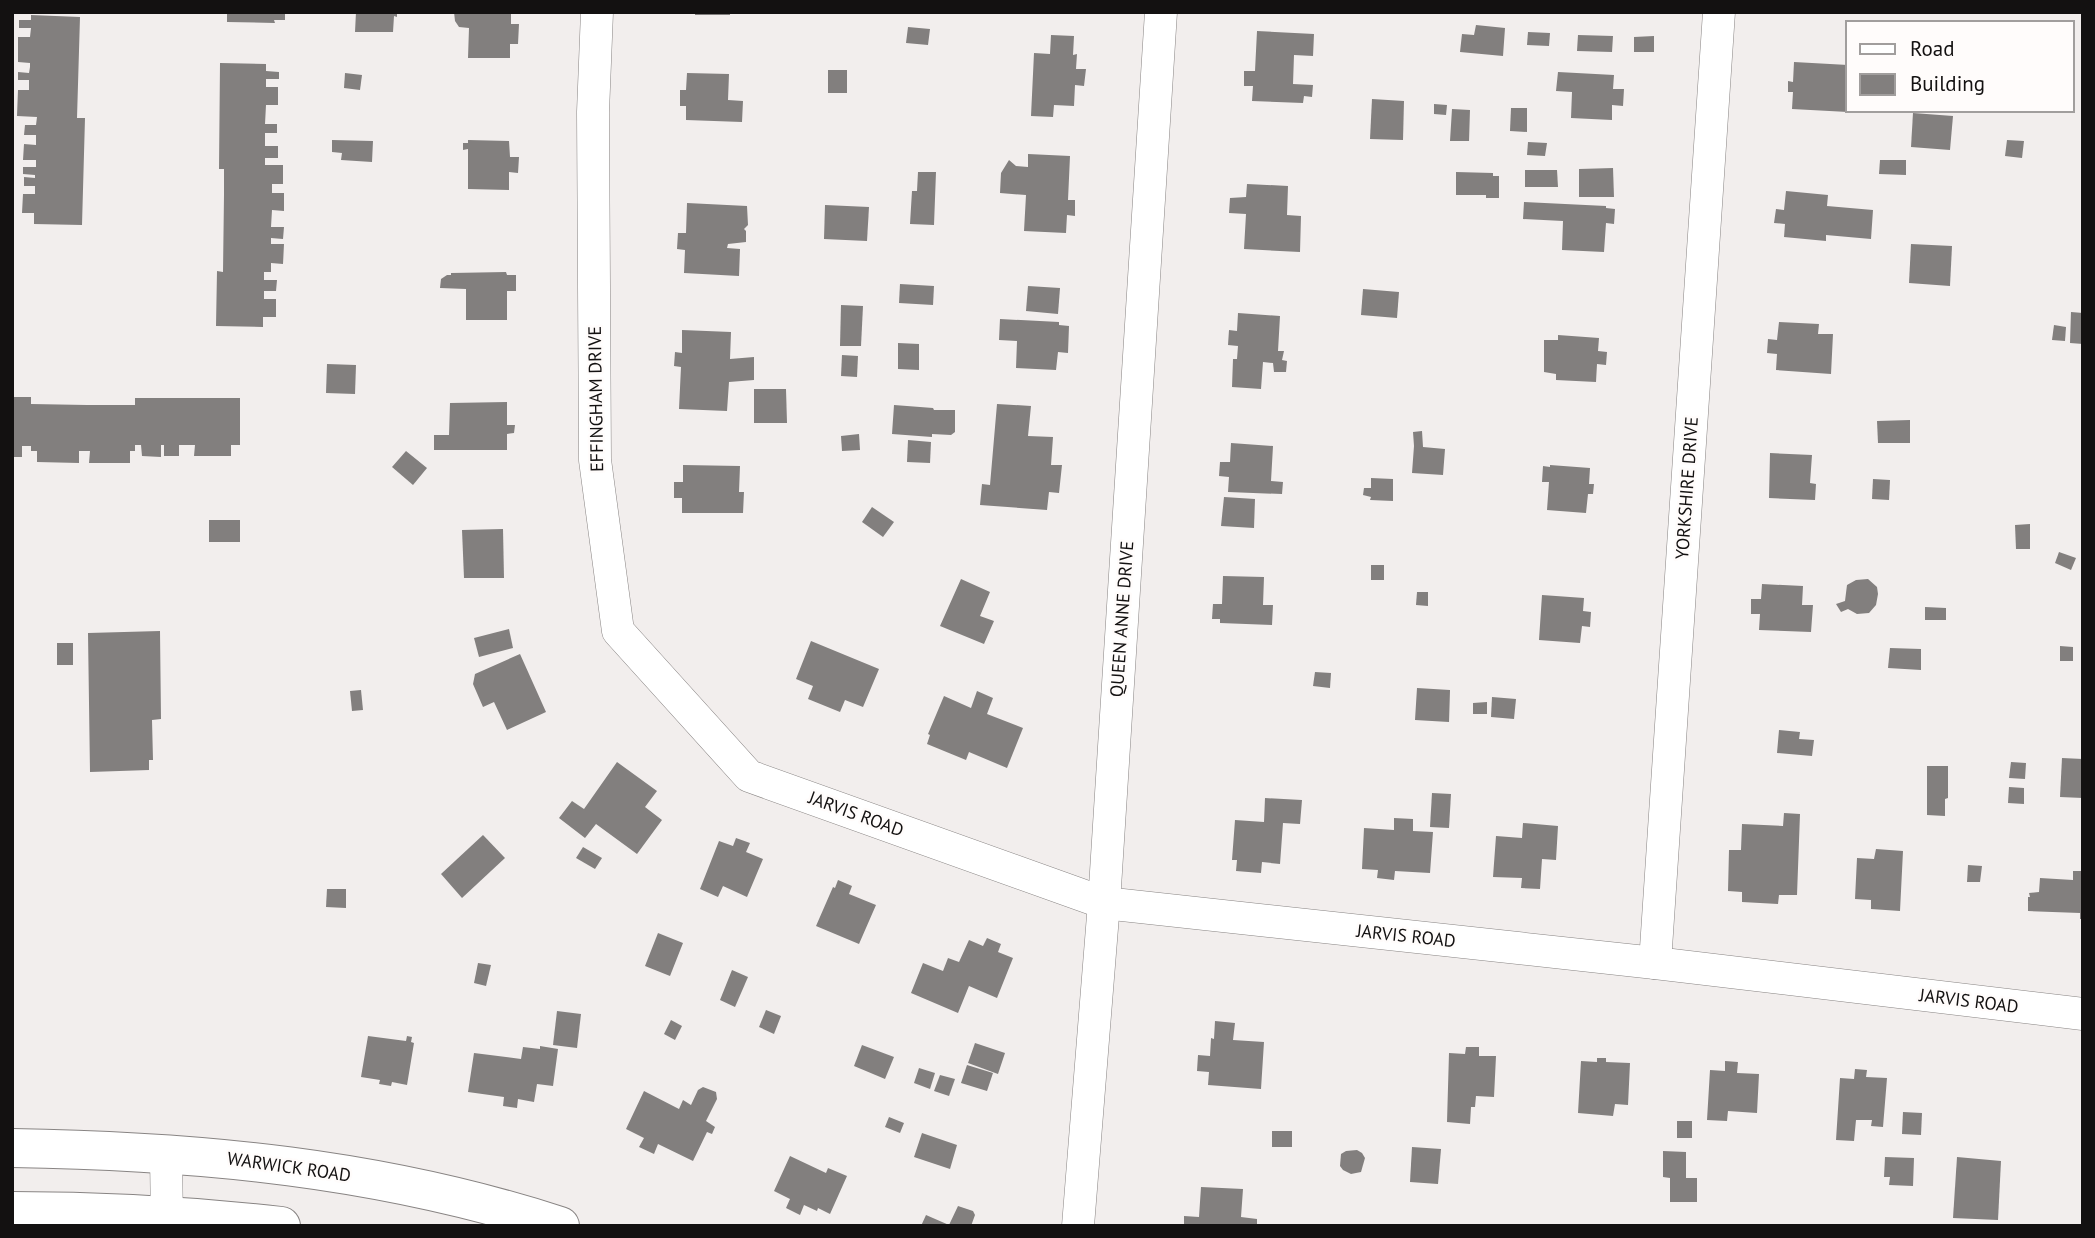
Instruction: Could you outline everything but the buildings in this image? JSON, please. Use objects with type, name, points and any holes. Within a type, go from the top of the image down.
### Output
[{"type":"main road","name":"WARWICK ROAD","points":[[12,1148],[166,1153],[296,1166],[421,1187],[560,1226]]},
{"type":"main road","points":[[12,1210],[81,1211],[168,1221],[281,1226]]},
{"type":"street","name":"EFFINGHAM DRIVE","points":[[597,12],[593,112],[594,460],[618,631],[749,776]]},
{"type":"street","name":"QUEEN ANNE DRIVE","points":[[1078,1226],[1104,903],[1161,12]]},
{"type":"street","name":"YORKSHIRE DRIVE","points":[[1655,963],[1719,12]]},
{"type":"street","name":"JARVIS ROAD","points":[[749,776],[1104,903],[1655,963],[2083,1014]]},
{"type":"street","points":[[166,1153],[168,1221]]}]
